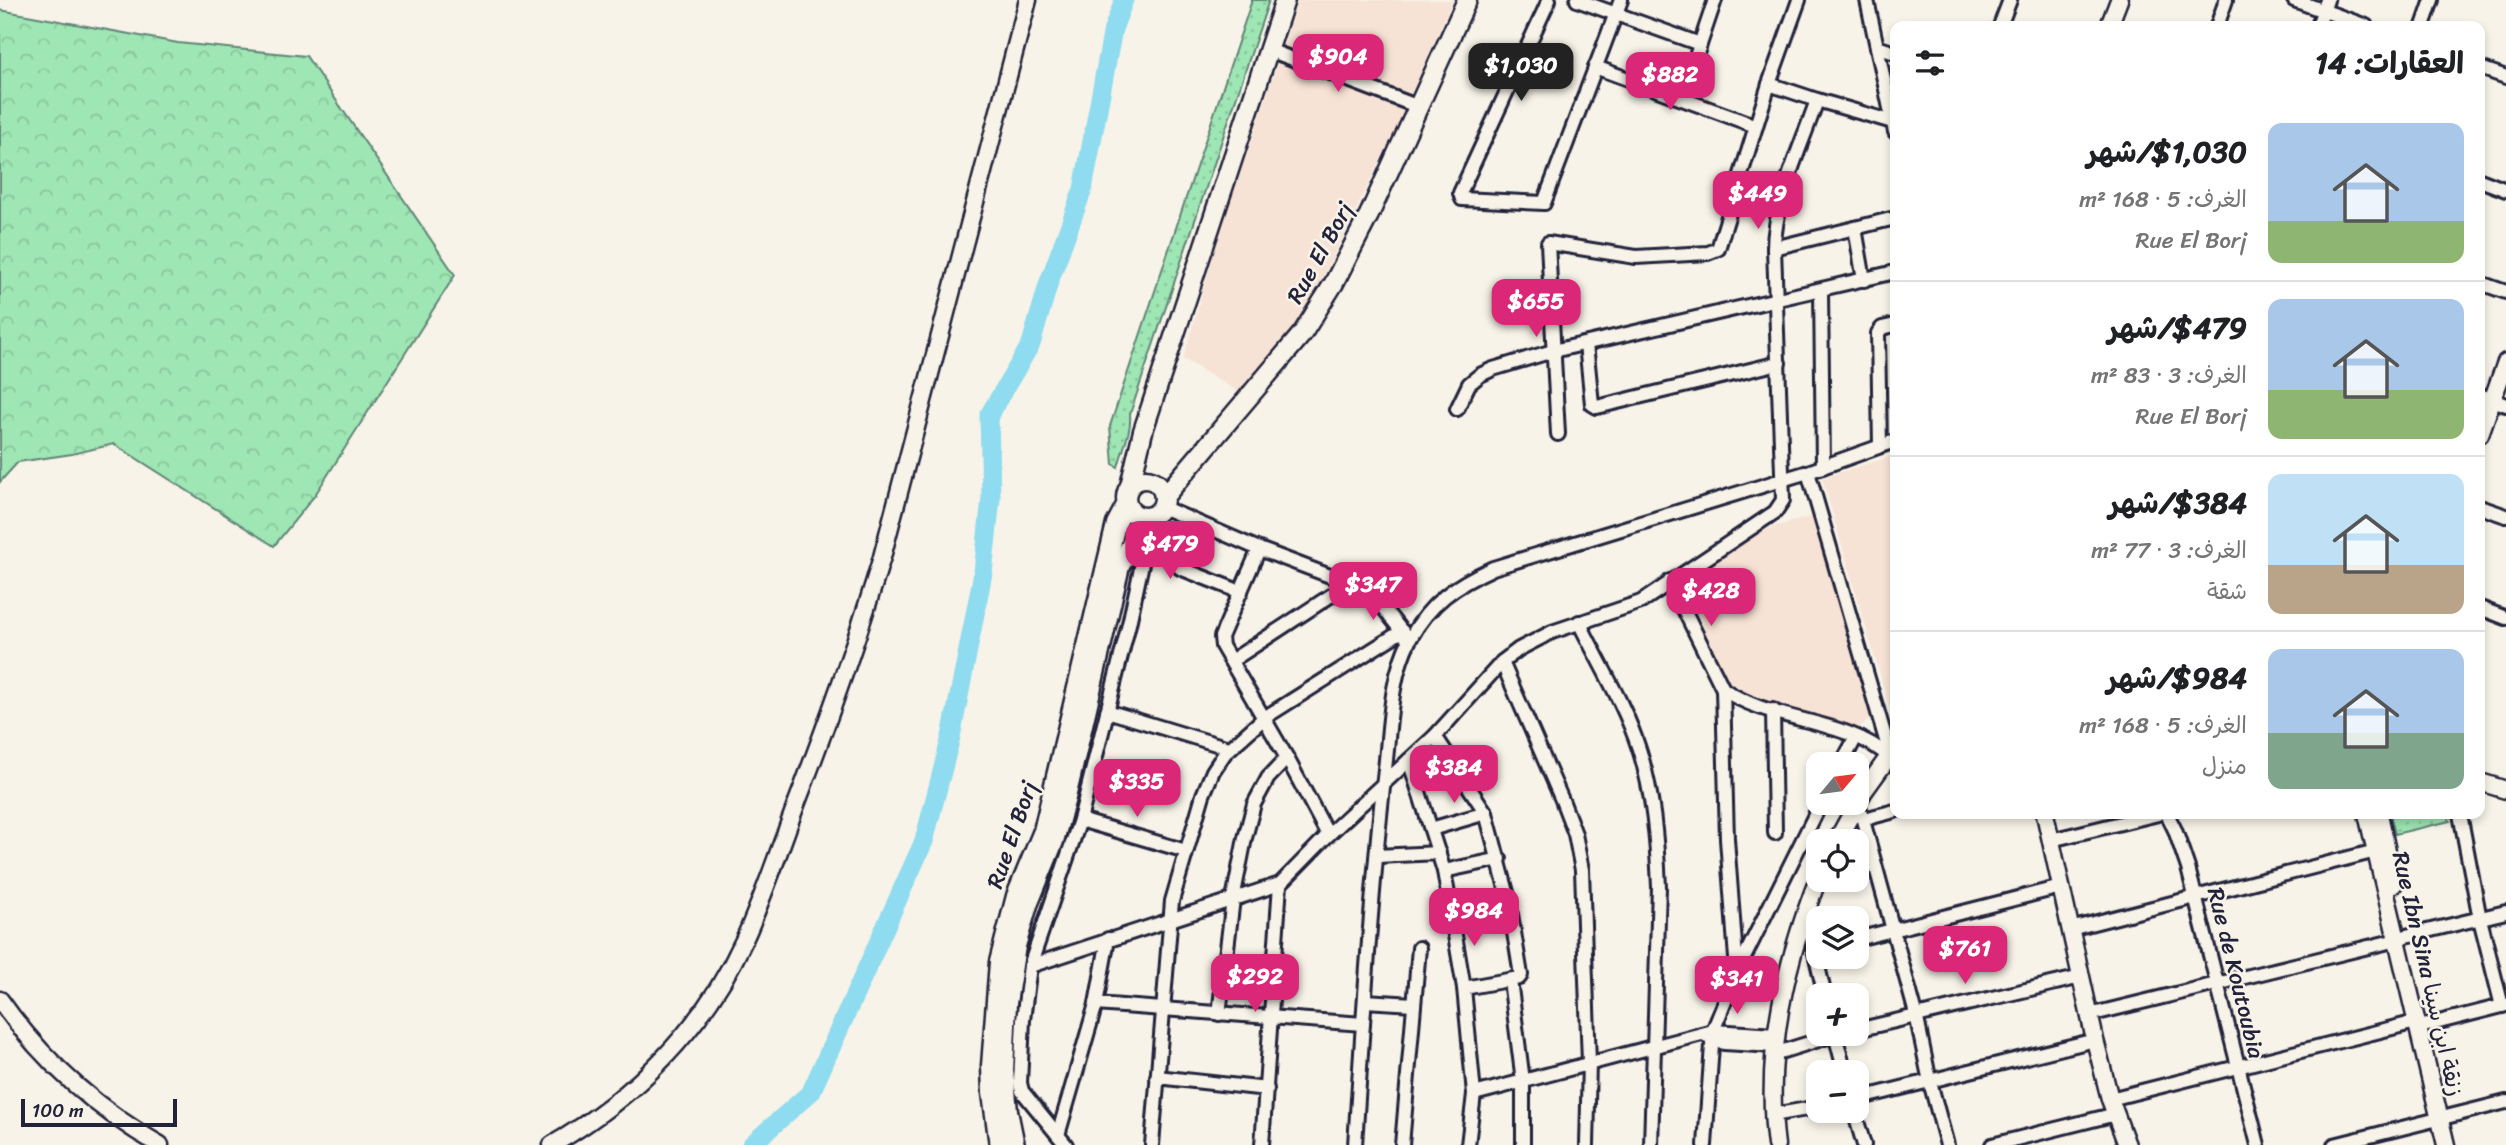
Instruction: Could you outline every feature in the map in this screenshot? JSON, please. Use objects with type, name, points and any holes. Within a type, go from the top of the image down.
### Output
[{"type":"main road","points":[[1130,486],[1143,430],[1285,0]]},
{"type":"main road","name":"Rue El Borj","points":[[1015,1145],[1004,1071],[1007,1003],[1016,946],[1028,905],[1054,841],[1066,798],[1120,566],[1156,510],[1302,334],[1355,243],[1467,0]]},
{"type":"main road","points":[[1147,479],[1159,485],[1156,510],[1134,514],[1126,505],[1126,492],[1130,486],[1135,481],[1147,479]]},
{"type":"main road","name":"Rue El Borj","points":[[999,1145],[991,1066],[999,962],[1016,896],[1046,819],[1116,524],[1126,505]]},
{"type":"street","points":[[552,1145],[609,1109],[663,1060],[708,1003],[744,940],[862,626],[1028,0]]},
{"type":"street","points":[[1549,0],[1460,193],[1460,198],[1465,201],[1544,203],[1621,0]]},
{"type":"street","points":[[1577,0],[1700,44]]},
{"type":"street","points":[[1682,98],[1715,0]]},
{"type":"street","points":[[1558,434],[1548,243],[1636,257],[1708,253],[1718,249],[1769,84],[1800,0]]},
{"type":"street","points":[[1867,0],[1890,108]]},
{"type":"street","points":[[2002,21],[2010,0]]},
{"type":"street","points":[[2111,21],[2119,0]]},
{"type":"street","points":[[2219,21],[2226,0]]},
{"type":"street","points":[[2294,0],[2325,5],[2357,21]]},
{"type":"street","points":[[2425,21],[2432,0]]},
{"type":"street","points":[[1877,47],[1890,51]]},
{"type":"street","points":[[1269,50],[1419,107]]},
{"type":"street","points":[[1595,67],[1756,126]]},
{"type":"street","points":[[2485,70],[2506,77]]},
{"type":"street","points":[[1769,84],[1890,126]]},
{"type":"street","points":[[1030,965],[1280,884],[1328,835],[1435,736],[1502,662],[1535,639],[1579,622],[1631,607],[1781,507],[1783,478],[1774,248],[1776,221],[1816,100]]},
{"type":"street","points":[[2485,182],[2506,190]]},
{"type":"street","points":[[1774,248],[1890,219]]},
{"type":"street","points":[[1855,228],[1864,280]]},
{"type":"street","points":[[1457,409],[1469,384],[1480,375],[1553,351],[1890,273]]},
{"type":"street","points":[[2485,285],[2506,292]]},
{"type":"street","points":[[1821,290],[1823,467]]},
{"type":"street","points":[[1880,446],[1878,333],[1882,328],[1890,326]]},
{"type":"street","points":[[1586,344],[1592,404],[1597,407],[1779,363]]},
{"type":"street","points":[[2485,421],[2506,362]]},
{"type":"street","points":[[1152,1145],[1172,901],[1213,771],[1229,748],[1264,718],[1405,636],[1445,594],[1464,581],[1493,568],[1808,472],[1890,443]]},
{"type":"street","points":[[1808,472],[1890,749]]},
{"type":"street","points":[[2485,509],[2506,516]]},
{"type":"street","points":[[1062,1140],[1022,1091],[1020,1083],[1023,1020],[1030,965],[1080,820],[1156,510],[1195,522],[1350,583],[1369,593],[1405,636],[1383,785],[1354,1145]]},
{"type":"street","points":[[1195,522],[1180,568],[1241,592]]},
{"type":"street","points":[[1259,549],[1221,637],[1222,646],[1328,835]]},
{"type":"street","points":[[1670,581],[1723,689],[1727,839],[1737,972]]},
{"type":"street","points":[[1231,662],[1350,583]]},
{"type":"street","points":[[2485,610],[2506,618]]},
{"type":"street","points":[[1579,622],[1638,745],[1645,769],[1657,848],[1659,887],[1651,1145]]},
{"type":"street","points":[[1502,662],[1562,800],[1574,834],[1582,870],[1589,1062],[1587,1145]]},
{"type":"street","points":[[1723,689],[1746,702],[1856,737],[1890,752]]},
{"type":"street","points":[[1773,710],[1775,833]]},
{"type":"street","points":[[1107,711],[1229,748]]},
{"type":"street","points":[[1435,736],[1486,813],[1500,859],[1521,975],[1519,978],[1464,988]]},
{"type":"street","points":[[1848,752],[1856,737]]},
{"type":"street","points":[[1869,785],[1890,754]]},
{"type":"street","points":[[1219,1014],[1233,899],[1254,804],[1268,778],[1287,758]]},
{"type":"street","points":[[1409,760],[1444,871],[1464,988],[1474,1094],[1468,1145]]},
{"type":"street","points":[[2485,784],[2506,790]]},
{"type":"street","points":[[1864,819],[1890,812]]},
{"type":"street","points":[[1431,828],[1486,813]]},
{"type":"street","points":[[1705,1145],[1710,1035],[1737,972],[1815,816]]},
{"type":"street","points":[[1863,816],[1916,1014],[1947,1145]]},
{"type":"street","points":[[2046,819],[2095,1040],[2113,1107],[2127,1145]]},
{"type":"street","points":[[2051,840],[2137,819]]},
{"type":"street","name":"Rue de Koutoubia","points":[[2169,819],[2182,848],[2196,898],[2258,1145]]},
{"type":"street","name":"Rue Ibn Sina زنقة ابن سينا","points":[[2368,819],[2402,938]]},
{"type":"street","name":"Rue Ibn Sina زنقة ابن سينا","points":[[2380,819],[2402,938],[2422,1023],[2445,1118],[2457,1145]]},
{"type":"street","points":[[1992,1145],[2238,1068],[2504,1005],[2480,919],[2461,819]]},
{"type":"street","points":[[1080,820],[1186,850]]},
{"type":"street","points":[[2070,929],[2376,851]]},
{"type":"street","points":[[1377,856],[1439,853]]},
{"type":"street","points":[[1444,871],[1500,859]]},
{"type":"street","points":[[1262,1145],[1280,884]]},
{"type":"street","points":[[1869,936],[2061,887]]},
{"type":"street","points":[[1776,1145],[1773,1115],[1775,1045],[1787,975],[1813,892]]},
{"type":"street","points":[[2089,1015],[2506,912]]},
{"type":"street","points":[[1062,1140],[1096,1004],[1108,939]]},
{"type":"street","points":[[1402,1145],[1419,947]]},
{"type":"street","points":[[1869,1027],[2081,977]]},
{"type":"street","points":[[1510,980],[1523,1081],[1522,1145]]},
{"type":"street","points":[[0,999],[33,1042],[80,1090],[116,1118],[160,1145]]},
{"type":"street","points":[[1365,1001],[1414,1004]]},
{"type":"street","points":[[1096,1004],[1363,1024]]},
{"type":"street","points":[[1474,1094],[1589,1062],[1710,1035],[1775,1045],[1806,1039]]},
{"type":"street","points":[[1869,1096],[2095,1040]]},
{"type":"street","points":[[1157,1077],[1266,1089]]},
{"type":"street","points":[[2334,1145],[2506,1102]]},
{"type":"street","points":[[1773,1115],[1806,1109]]},
{"type":"street","name":"Rue Ibn Sina زنقة ابن سينا","points":[[2445,1118],[2446,1145]]},
{"type":"street","points":[[1858,1123],[1864,1145]]},
{"type":"shaded area","points":[[1298,0],[1453,0],[1402,116],[1297,330],[1244,395],[1183,359],[1223,222]]},
{"type":"shaded area","points":[[1890,457],[1890,709],[1822,478]]},
{"type":"shaded area","points":[[1819,514],[1879,713],[1854,731],[1740,696],[1726,680],[1677,576],[1735,538]]},
{"type":"green space","points":[[1252,0],[1269,0],[1130,414],[1128,434],[1118,467],[1113,464],[1110,426]]},
{"type":"green space","points":[[0,10],[178,43],[306,56],[455,275],[315,495],[274,546],[114,444],[18,462],[0,482]]},
{"type":"green space","points":[[2391,819],[2450,821],[2395,834]]},
{"type":"waterway","points":[[751,1145],[811,1092],[924,841],[951,737],[983,573],[991,498],[989,415],[1031,344],[1049,282],[1083,189],[1113,29],[1124,0]]}]
